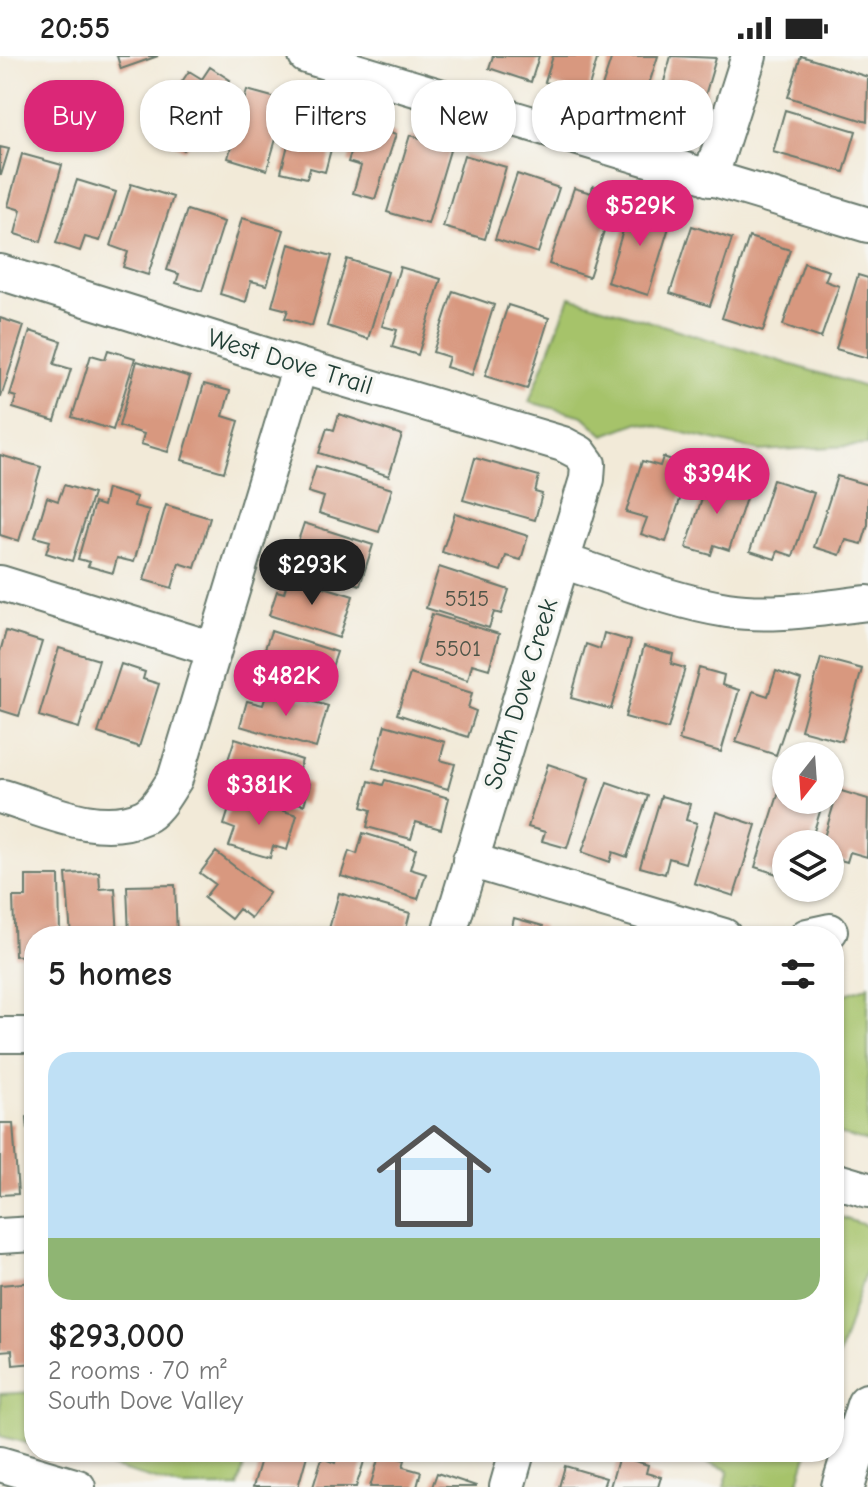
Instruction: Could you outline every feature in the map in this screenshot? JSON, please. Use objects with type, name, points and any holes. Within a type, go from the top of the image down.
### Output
[{"type":"main road","points":[[843,1487],[868,1405]]},
{"type":"street","points":[[306,56],[868,225]]},
{"type":"street","points":[[710,179],[749,56]]},
{"type":"street","name":"West Dove Trail","points":[[0,272],[563,444],[580,453]]},
{"type":"street","points":[[3,797],[82,822],[110,825],[144,817],[157,805],[175,779],[300,366]]},
{"type":"street","name":"South Dove Creek","points":[[451,926],[587,479],[588,464],[580,453]]},
{"type":"street","points":[[562,561],[728,610],[774,613],[868,603]]},
{"type":"street","points":[[0,583],[213,649]]},
{"type":"street","points":[[470,860],[691,926]]},
{"type":"street","points":[[0,1035],[24,1035]]},
{"type":"street","points":[[844,1183],[868,1190]]},
{"type":"street","points":[[0,1236],[24,1235]]},
{"type":"street","points":[[507,1487],[514,1462]]},
{"type":"street","points":[[0,1464],[78,1487]]},
{"type":"green space","points":[[570,297],[868,388],[868,445],[759,451],[639,422],[604,435],[583,416],[529,402]]},
{"type":"green space","points":[[868,984],[868,1142],[844,1136],[844,995]]},
{"type":"green space","points":[[844,1218],[868,1226],[868,1263],[844,1339]]},
{"type":"green space","points":[[24,1393],[24,1442],[0,1436],[0,1394]]},
{"type":"green space","points":[[93,1462],[245,1462],[238,1487],[181,1487]]},
{"type":"green space","points":[[705,1462],[805,1462],[797,1487],[724,1487],[729,1470]]},
{"type":"building","points":[[117,56],[158,56],[121,69]]},
{"type":"building","points":[[493,56],[539,56],[531,82],[489,68]]},
{"type":"building","points":[[553,56],[598,56],[591,80],[546,80]]},
{"type":"building","points":[[612,56],[658,56],[650,80],[604,80]]},
{"type":"building","points":[[671,56],[716,58],[710,80],[664,80]]},
{"type":"building","points":[[801,56],[868,77],[867,122],[788,97]]},
{"type":"building","points":[[210,67],[230,80],[183,80],[189,71],[202,79]]},
{"type":"building","points":[[250,91],[266,95],[266,152],[272,152],[267,170],[228,158],[230,152],[250,152]]},
{"type":"building","points":[[785,110],[856,131],[844,172],[773,152]]},
{"type":"building","points":[[410,135],[411,152],[450,152],[428,224],[387,212]]},
{"type":"building","points":[[0,147],[9,149],[1,175],[0,175]]},
{"type":"building","points":[[286,152],[330,152],[325,172],[310,168],[307,178],[281,172]]},
{"type":"building","points":[[351,152],[390,152],[375,199],[353,193],[361,166],[348,162]]},
{"type":"building","points":[[22,154],[62,165],[41,242],[15,234],[21,210],[8,206]]},
{"type":"building","points":[[464,155],[506,167],[485,239],[443,227]]},
{"type":"building","points":[[517,174],[559,188],[538,253],[495,239]]},
{"type":"building","points":[[77,180],[116,192],[100,241],[85,237],[80,251],[56,243]]},
{"type":"building","points":[[131,184],[173,197],[148,275],[123,267],[128,252],[111,246]]},
{"type":"building","points":[[593,186],[616,194],[589,277],[549,264],[574,188],[591,193]]},
{"type":"building","points":[[650,204],[674,211],[648,295],[607,282],[631,205],[648,211]]},
{"type":"building","points":[[187,210],[224,222],[202,291],[176,283],[179,274],[167,270]]},
{"type":"building","points":[[242,218],[284,230],[267,285],[251,281],[246,302],[220,294]]},
{"type":"building","points":[[692,226],[732,239],[710,306],[670,293]]},
{"type":"building","points":[[749,237],[790,250],[763,331],[722,318]]},
{"type":"building","points":[[289,244],[332,256],[312,326],[285,318],[288,310],[272,306]]},
{"type":"building","points":[[347,259],[388,272],[368,339],[327,326]]},
{"type":"building","points":[[804,263],[829,271],[825,281],[839,286],[821,338],[783,325]]},
{"type":"building","points":[[400,267],[441,279],[418,355],[392,347],[397,330],[382,326]]},
{"type":"building","points":[[858,275],[868,278],[868,358],[836,349]]},
{"type":"building","points":[[453,291],[494,305],[472,375],[446,367],[449,357],[433,352]]},
{"type":"building","points":[[508,305],[549,318],[527,389],[485,376]]},
{"type":"building","points":[[0,318],[24,326],[1,397],[0,397]]},
{"type":"building","points":[[30,331],[61,341],[54,364],[71,369],[55,421],[13,408],[16,397],[10,395]]},
{"type":"building","points":[[108,350],[135,358],[113,430],[72,417],[91,355],[105,359]]},
{"type":"building","points":[[137,361],[190,377],[168,452],[141,444],[144,434],[119,426]]},
{"type":"building","points":[[204,384],[230,391],[223,416],[239,421],[224,472],[182,460]]},
{"type":"building","points":[[339,414],[402,435],[389,476],[319,453],[327,428],[334,430]]},
{"type":"building","points":[[0,455],[41,467],[19,541],[0,535]]},
{"type":"building","points":[[663,457],[691,466],[666,542],[641,534],[647,518],[626,512],[642,461],[660,466]]},
{"type":"building","points":[[475,458],[539,476],[535,492],[542,494],[535,520],[463,500]]},
{"type":"building","points":[[316,466],[392,489],[379,532],[319,513],[324,497],[308,492]]},
{"type":"building","points":[[709,476],[749,489],[729,550],[714,545],[711,555],[686,548]]},
{"type":"building","points":[[837,476],[868,485],[868,525],[862,544],[846,540],[840,555],[814,547]]},
{"type":"building","points":[[773,480],[814,493],[793,556],[778,551],[775,559],[750,551]]},
{"type":"building","points":[[64,485],[93,494],[72,561],[46,553],[50,541],[35,537],[47,497],[58,501]]},
{"type":"building","points":[[107,489],[136,497],[134,506],[149,510],[134,562],[117,558],[113,573],[88,566],[90,562],[78,559],[94,503],[103,506]]},
{"type":"building","points":[[166,505],[210,518],[195,568],[179,563],[172,588],[144,580]]},
{"type":"building","points":[[455,513],[528,536],[521,560],[506,556],[501,571],[442,552]]},
{"type":"building","points":[[304,523],[373,545],[360,585],[291,562]]},
{"type":"building","points":[[439,567],[509,590],[501,614],[494,612],[489,628],[426,608]]},
{"type":"building","points":[[289,576],[353,596],[339,638],[269,615],[277,591],[284,593]]},
{"type":"building","points":[[432,614],[499,634],[489,669],[472,664],[468,680],[417,665]]},
{"type":"building","points":[[6,631],[42,642],[19,716],[0,710],[0,652]]},
{"type":"building","points":[[271,631],[337,652],[323,694],[257,672]]},
{"type":"building","points":[[604,633],[631,641],[611,709],[571,698],[586,644],[600,649]]},
{"type":"building","points":[[644,646],[673,654],[671,664],[685,668],[668,729],[625,717]]},
{"type":"building","points":[[59,648],[99,660],[79,728],[39,716]]},
{"type":"building","points":[[821,658],[862,669],[842,741],[801,730]]},
{"type":"building","points":[[121,664],[145,672],[143,679],[159,684],[139,747],[98,733]]},
{"type":"building","points":[[699,668],[724,675],[722,685],[739,690],[721,752],[679,740]]},
{"type":"building","points":[[776,671],[801,680],[780,742],[772,742],[772,754],[736,742],[753,691],[768,696]]},
{"type":"building","points":[[410,674],[472,693],[468,708],[476,711],[468,737],[397,714]]},
{"type":"building","points":[[268,689],[328,706],[316,748],[240,726],[247,701],[263,705]]},
{"type":"building","points":[[385,725],[445,742],[440,760],[455,764],[448,789],[373,768]]},
{"type":"building","points":[[235,738],[302,760],[296,779],[310,784],[304,805],[222,779]]},
{"type":"building","points":[[548,764],[589,778],[567,848],[542,841],[545,832],[528,827]]},
{"type":"building","points":[[385,780],[449,798],[441,829],[416,822],[411,839],[367,827],[371,810],[362,807],[369,781],[383,785]]},
{"type":"building","points":[[607,782],[648,796],[627,857],[613,852],[610,862],[582,852]]},
{"type":"building","points":[[844,792],[868,799],[867,857],[850,852],[847,862],[844,861],[844,830],[826,830],[831,814],[844,814]]},
{"type":"building","points":[[233,796],[297,815],[287,850],[273,846],[270,858],[229,846],[235,829],[224,825]]},
{"type":"building","points":[[661,796],[690,804],[686,820],[697,823],[685,863],[669,858],[665,874],[640,867]]},
{"type":"building","points":[[716,812],[756,825],[734,896],[694,883]]},
{"type":"building","points":[[772,814],[819,814],[814,830],[772,830],[772,872],[755,867]]},
{"type":"building","points":[[363,833],[416,849],[410,869],[426,874],[418,899],[341,876],[349,851],[357,854]]},
{"type":"building","points":[[216,852],[269,893],[251,918],[239,909],[231,919],[204,898],[215,884],[200,873]]},
{"type":"building","points":[[99,872],[100,889],[115,888],[117,926],[70,926],[66,874]]},
{"type":"building","points":[[26,876],[59,876],[60,926],[24,926],[24,956],[15,956],[13,897],[26,897]]},
{"type":"building","points":[[175,885],[177,926],[129,926],[127,886]]},
{"type":"building","points":[[339,893],[410,913],[407,926],[330,926]]},
{"type":"building","points":[[514,918],[543,926],[512,926]]},
{"type":"building","points":[[0,1123],[13,1123],[18,1194],[0,1195]]},
{"type":"building","points":[[24,1283],[24,1364],[13,1365],[12,1350],[0,1351],[0,1285]]},
{"type":"building","points":[[260,1462],[305,1462],[298,1487],[253,1487]]},
{"type":"building","points":[[321,1462],[364,1462],[356,1487],[313,1487]]},
{"type":"building","points":[[377,1462],[404,1462],[403,1467],[421,1472],[417,1487],[370,1487]]},
{"type":"building","points":[[617,1462],[648,1465],[646,1473],[661,1477],[658,1487],[610,1487]]},
{"type":"building","points":[[565,1466],[606,1478],[603,1487],[559,1487]]},
{"type":"building","points":[[437,1473],[476,1486],[476,1487],[432,1487]]}]
